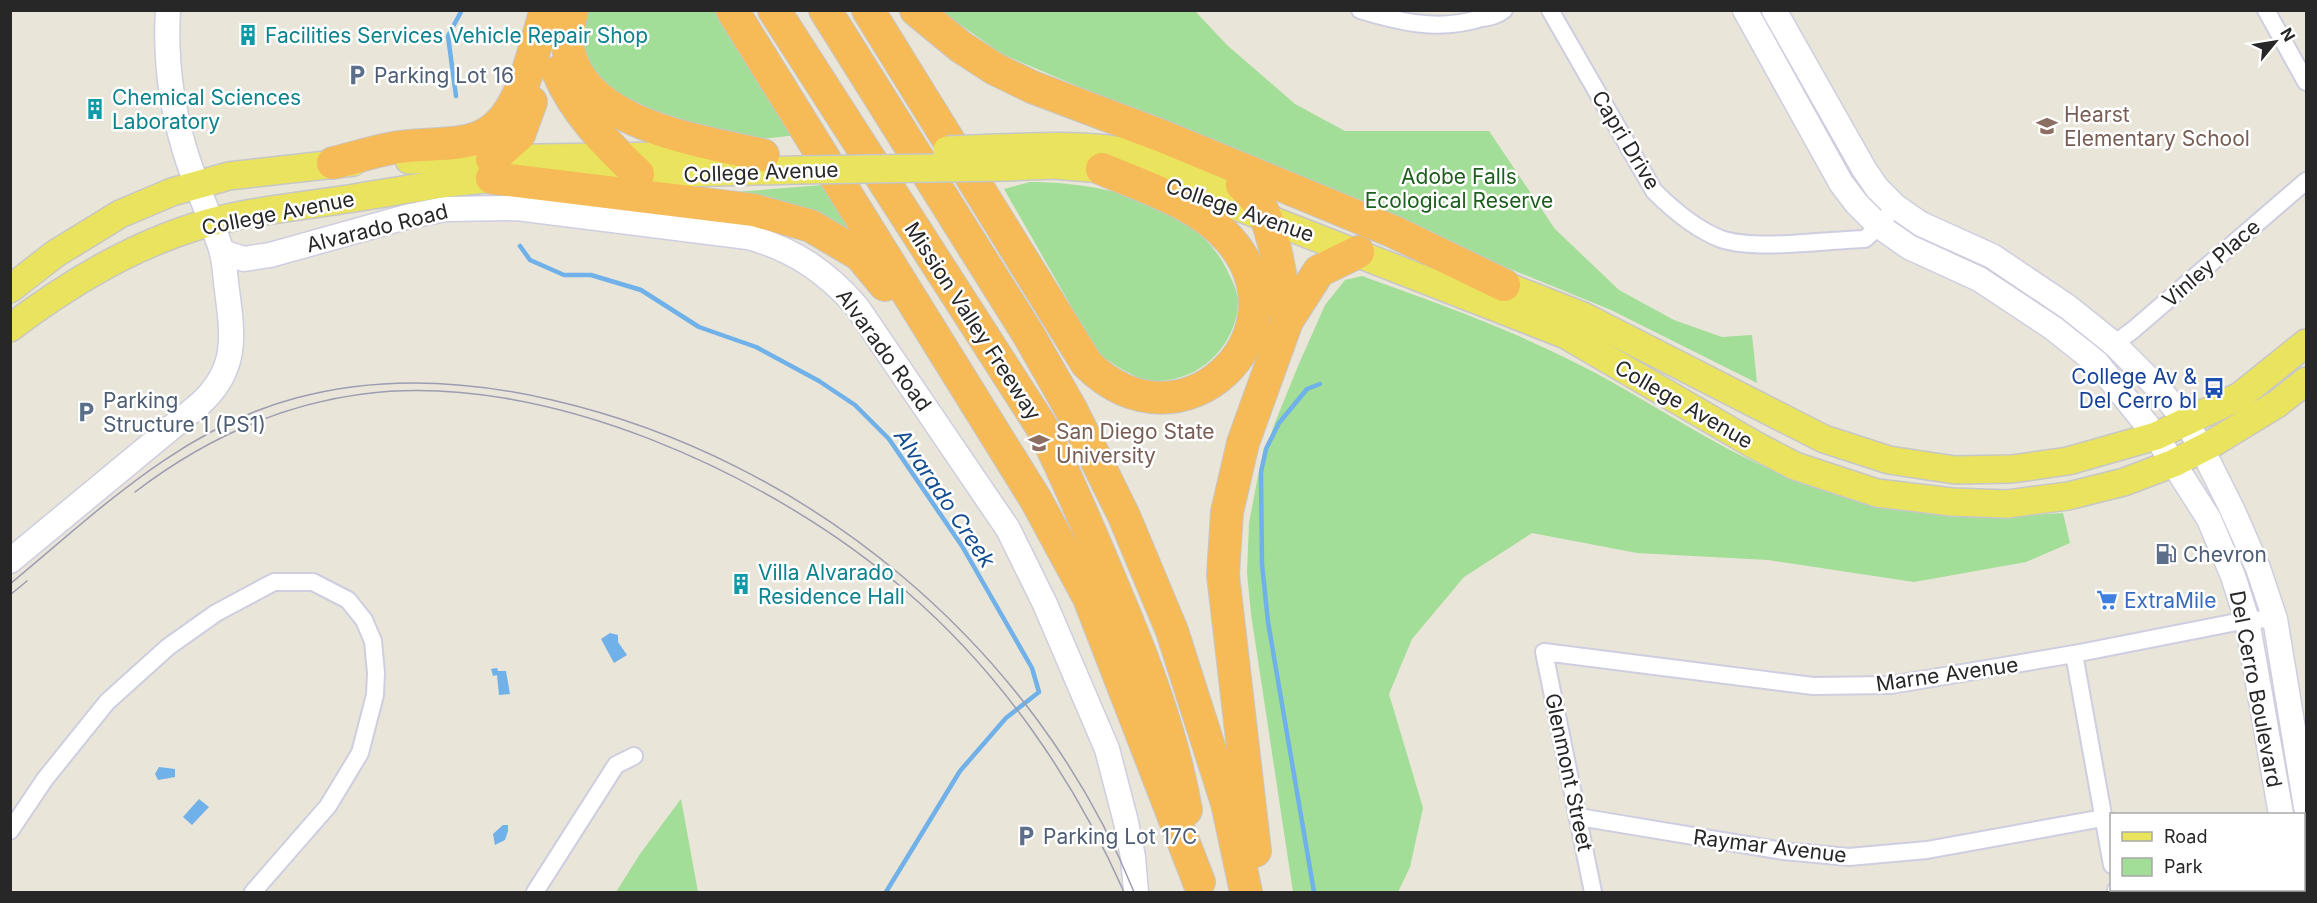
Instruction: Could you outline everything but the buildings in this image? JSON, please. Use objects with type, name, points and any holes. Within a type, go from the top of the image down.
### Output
[{"type":"highway","points":[[572,10],[568,47],[582,80],[609,106],[634,120],[677,136],[783,160]]},
{"type":"highway","points":[[732,10],[1036,500],[1089,598],[1199,887]]},
{"type":"highway","name":"Mission Valley Freeway","points":[[774,10],[1043,429],[1071,486],[1138,647],[1178,764],[1199,887]]},
{"type":"highway","name":"Mission Valley Freeway","points":[[825,10],[1028,334],[1072,411],[1124,516],[1175,642],[1227,803],[1246,892]]},
{"type":"highway","points":[[868,10],[1087,364],[1102,379],[1149,399],[1177,398],[1202,389],[1228,369],[1239,356],[1248,336],[1254,316],[1254,296],[1249,271],[1230,240],[1201,214],[1166,196],[1102,169]]},
{"type":"highway","points":[[916,10],[961,47],[995,69],[1032,87],[1162,136],[1392,231],[1504,285]]},
{"type":"highway","points":[[492,168],[523,127],[551,20]]},
{"type":"highway","points":[[333,163],[400,147],[461,143],[478,138],[493,129],[505,117],[517,96],[551,20]]},
{"type":"highway","points":[[551,20],[553,57],[566,92],[628,165]]},
{"type":"highway","points":[[492,168],[754,210],[811,226],[860,255],[903,305],[975,401]]},
{"type":"highway","points":[[1242,185],[1259,203],[1267,219],[1283,288],[1287,321]]},
{"type":"highway","points":[[1260,892],[1223,575],[1227,512],[1243,443],[1287,321],[1319,271],[1358,252]]},
{"type":"main road","name":"College Avenue","points":[[1001,158],[1063,146],[1109,149],[1179,163],[1583,316],[1824,439],[1890,460],[1955,470],[2013,469],[2068,461],[2156,436],[2240,396],[2307,344]]},
{"type":"main road","name":"College Avenue","points":[[10,289],[55,254],[120,214],[196,184],[229,176],[333,163],[492,168],[783,160],[1001,158],[1102,169],[1187,187],[1358,252],[1566,335],[1795,466],[1877,493],[1952,502],[2007,504],[2068,496],[2111,486],[2174,463],[2202,449],[2277,404],[2307,381]]},
{"type":"main road","name":"College Avenue","points":[[628,165],[694,174],[783,160]]},
{"type":"main road","name":"College Avenue","points":[[10,328],[78,280],[134,249],[210,223],[240,215],[492,168]]},
{"type":"street","points":[[10,561],[216,389],[227,366],[232,343],[232,325],[222,252],[184,150],[170,91],[166,36],[168,10]]},
{"type":"street","points":[[1360,10],[1399,22],[1432,26],[1465,23],[1504,10]]},
{"type":"street","name":"Capri Drive","points":[[1550,10],[1654,191],[1677,215],[1722,239],[1756,244],[1865,239],[1880,226],[1895,206]]},
{"type":"street","name":"Del Cerro Boulevard","points":[[1745,10],[1841,183],[1857,204],[1880,226],[1909,247],[1979,279],[2053,328],[2097,363],[2156,436],[2209,519],[2234,576],[2247,620],[2281,813]]},
{"type":"street","name":"Del Cerro Boulevard","points":[[1774,10],[1876,188],[1895,206],[1922,224],[1992,256],[2068,307],[2114,344],[2160,390],[2186,422],[2202,449],[2258,568],[2275,619],[2307,807]]},
{"type":"street","points":[[2266,10],[2307,82]]},
{"type":"street","name":"Vinley Place","points":[[2114,344],[2307,181]]},
{"type":"street","name":"Alvarado Road","points":[[222,252],[244,259],[253,258],[406,217],[445,209],[517,208],[748,237],[781,247],[811,263],[836,284],[857,307],[1008,529],[1045,604],[1107,749],[1126,822],[1133,857],[1136,892]]},
{"type":"street","points":[[10,831],[45,779],[107,702],[168,647],[216,614],[274,582],[314,582],[348,600],[364,620],[373,641],[376,673],[375,695],[360,753],[328,806],[253,892]]},
{"type":"street","name":"Marne Avenue","points":[[1544,652],[1813,686],[1892,685],[2074,654],[2247,620],[2275,619]]},
{"type":"street","name":"Glenmont Street","points":[[1544,652],[1593,892]]},
{"type":"street","points":[[2074,654],[2110,855]]},
{"type":"street","points":[[535,892],[616,765],[634,756]]},
{"type":"street","name":"Raymar Avenue","points":[[1579,817],[1783,851],[1850,857],[1927,850],[2103,818]]},
{"type":"green space","points":[[587,11],[722,11],[797,135],[761,139],[701,131],[616,98],[591,68],[580,39]]},
{"type":"green space","name":"Adobe Falls Ecological Reserve","points":[[941,11],[1195,11],[1227,45],[1295,104],[1345,131],[1489,131],[1555,229],[1619,290],[1674,320],[1722,337],[1752,335],[1757,383],[1611,310],[1461,249],[1002,54]]},
{"type":"green space","points":[[1030,182],[1085,186],[1113,192],[1167,211],[1191,226],[1211,245],[1226,268],[1237,293],[1238,302],[1232,330],[1217,354],[1195,371],[1182,377],[1152,382],[1129,373],[1098,353],[1004,189]]},
{"type":"green space","points":[[823,185],[862,242],[722,193]]},
{"type":"green space","points":[[1362,276],[1470,316],[1550,350],[1610,381],[1742,456],[1809,485],[1879,505],[1951,516],[2006,517],[2063,513],[2070,543],[2026,562],[1914,582],[1768,560],[1637,553],[1532,533],[1464,577],[1412,639],[1389,694],[1423,808],[1410,867],[1398,892],[1293,892],[1251,614],[1247,573],[1249,523],[1258,476],[1274,425],[1325,305],[1345,280]]},
{"type":"green space","points":[[681,799],[698,892],[616,892],[640,854]]},
{"type":"water","points":[[610,633],[618,635],[618,642],[627,655],[614,663],[601,639]]},
{"type":"water","points":[[497,668],[498,671],[506,671],[510,694],[499,695],[497,675],[493,676],[491,669]]},
{"type":"water","points":[[159,767],[175,769],[175,777],[158,780],[155,774]]},
{"type":"water","points":[[199,799],[209,807],[192,825],[183,817]]},
{"type":"water","points":[[503,825],[508,825],[505,840],[495,845],[493,834]]},
{"type":"waterway","name":"Alvarado Creek","points":[[456,96],[448,36],[462,10]]},
{"type":"waterway","name":"Alvarado Creek","points":[[520,246],[530,260],[564,275],[591,275],[641,290],[699,327],[756,347],[819,381],[855,405],[889,439],[962,546],[1032,668],[1039,692],[1006,718],[960,771],[886,892]]},
{"type":"waterway","points":[[1314,892],[1268,622],[1262,564],[1261,472],[1266,449],[1279,423],[1307,389],[1320,384]]},
{"type":"tram line","points":[[10,584],[109,501],[179,451],[216,429],[296,398],[360,386],[424,383],[488,388],[552,400],[647,428],[737,467],[823,517],[902,576],[974,644],[1037,720],[1091,803],[1134,892]]},
{"type":"tram line","points":[[135,492],[187,456],[243,428],[301,407],[363,394],[433,391],[506,398],[579,415],[653,440],[724,472],[791,508],[853,549],[907,592],[941,624],[974,657],[1032,730],[1082,809],[1124,892]]},
{"type":"tram line","points":[[10,595],[27,581]]},
{"type":"place","name":"Facilities Services Vehicle Repair Shop","points":[[248,35]]},
{"type":"place","name":"Parking Lot 16","points":[[357,75]]},
{"type":"place","name":"Chemical Sciences Laboratory","points":[[95,109]]},
{"type":"place","name":"Hearst Elementary School","points":[[2047,126]]},
{"type":"place","name":"College Av & Del Cerro bl","points":[[2214,388]]},
{"type":"place","name":"Parking Structure 1 (PS1)","points":[[86,412]]},
{"type":"place","name":"San Diego State University","points":[[1039,443]]},
{"type":"place","name":"Chevron","points":[[2166,554]]},
{"type":"place","name":"Villa Alvarado Residence Hall","points":[[741,584]]},
{"type":"place","name":"ExtraMile","points":[[2107,600]]},
{"type":"place","name":"Parking Lot 17C","points":[[1026,836]]}]
